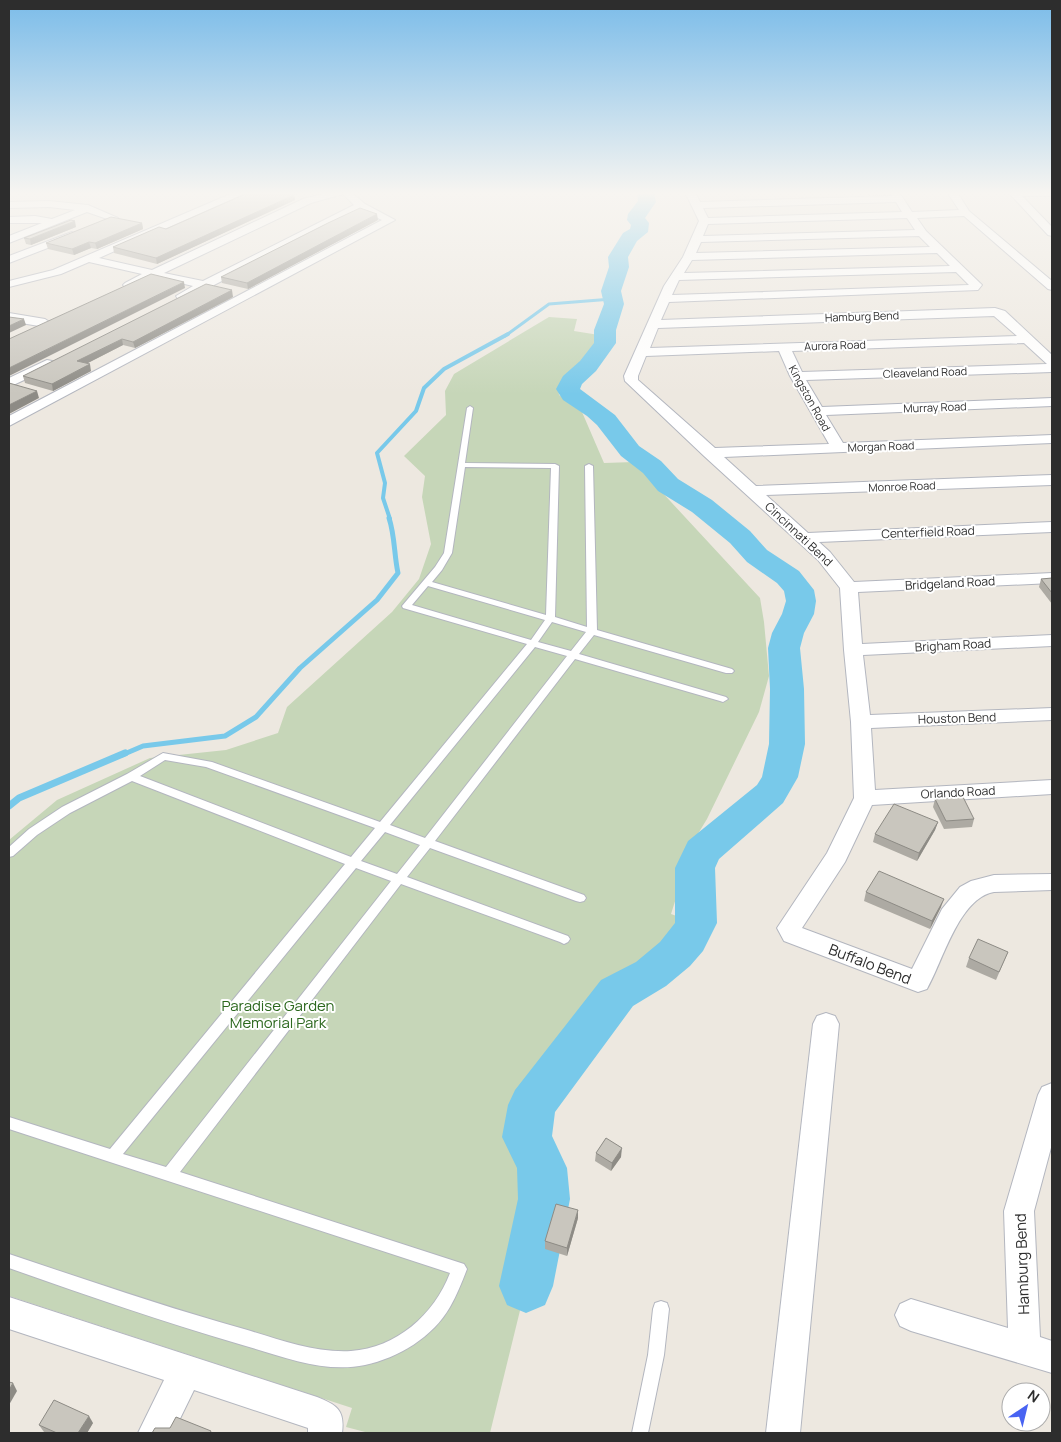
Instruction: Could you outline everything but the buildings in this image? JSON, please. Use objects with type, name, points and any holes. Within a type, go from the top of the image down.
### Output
[{"type":"street","points":[[9,284],[41,277],[86,259]]},
{"type":"street","points":[[95,259],[251,295]]},
{"type":"street","points":[[120,289],[183,259]]},
{"type":"street","points":[[169,303],[256,259]]},
{"type":"street","points":[[9,422],[317,259]]},
{"type":"street","name":"Cincinnati Bend","points":[[688,259],[664,299],[631,376],[632,381],[824,556],[849,587]]},
{"type":"street","points":[[664,299],[974,288],[976,285],[947,259]]},
{"type":"street","points":[[1020,259],[1052,287]]},
{"type":"street","points":[[677,277],[957,269]]},
{"type":"street","name":"Hamburg Bend","points":[[653,324],[991,312],[1001,314],[1052,362]]},
{"type":"street","points":[[9,317],[49,322],[27,332]]},
{"type":"street","name":"Aurora Road","points":[[642,352],[1028,339]]},
{"type":"street","name":"Kingston Road","points":[[784,347],[797,376],[838,447]]},
{"type":"street","points":[[9,384],[62,356]]},
{"type":"street","name":"Cleaveland Road","points":[[797,376],[1052,368]]},
{"type":"street","points":[[9,384],[55,398]]},
{"type":"street","name":"Murray Road","points":[[817,411],[1052,402]]},
{"type":"street","name":"Morgan Road","points":[[709,453],[1052,439]]},
{"type":"street","name":"Monroe Road","points":[[752,491],[1052,480]]},
{"type":"street","name":"Centerfield Road","points":[[804,538],[1052,527]]},
{"type":"street","name":"Bridgeland Road","points":[[849,587],[1052,578]]},
{"type":"street","points":[[849,587],[853,650],[861,722],[865,798]]},
{"type":"street","name":"Brigham Road","points":[[853,650],[1052,640]]},
{"type":"street","name":"Houston Bend","points":[[861,722],[1052,714]]},
{"type":"street","name":"Orlando Road","points":[[865,798],[1052,787]]},
{"type":"street","name":"Buffalo Bend","points":[[865,798],[837,856],[789,928],[793,934],[918,982],[954,911],[968,893],[980,886],[1021,882],[1052,882]]},
{"type":"street","points":[[783,1433],[826,1024]]},
{"type":"street","name":"Hamburg Bend","points":[[1038,1352],[1019,1211],[1052,1096]]},
{"type":"street","points":[[9,1313],[317,1414],[327,1421],[325,1433]]},
{"type":"street","points":[[911,1315],[1038,1352]]},
{"type":"street","points":[[155,1433],[186,1370]]},
{"type":"lane","points":[[470,408],[450,546],[444,560],[406,606],[723,699]]},
{"type":"lane","points":[[112,1157],[533,643],[550,619],[555,466],[462,464]]},
{"type":"lane","points":[[169,1175],[592,631],[589,466]]},
{"type":"lane","points":[[426,583],[728,671]]},
{"type":"lane","points":[[9,853],[33,832],[66,810],[131,777],[163,756],[208,764],[580,898]]},
{"type":"lane","points":[[131,777],[352,862],[564,939]]},
{"type":"lane","points":[[9,1123],[459,1269],[444,1304],[417,1332],[399,1344],[380,1353],[363,1358],[344,1359],[298,1352],[215,1330],[9,1261]]},
{"type":"lane","points":[[640,1433],[656,1355],[661,1309]]},
{"type":"green space","name":"Paradise Garden Memorial Park","points":[[549,317],[577,319],[574,331],[599,335],[591,357],[583,369],[558,387],[559,395],[582,412],[604,463],[634,462],[760,598],[769,676],[759,712],[707,819],[680,863],[677,895],[671,914],[696,923],[688,939],[675,954],[651,974],[617,993],[532,1105],[527,1137],[542,1168],[544,1199],[526,1286],[490,1433],[369,1433],[346,1427],[352,1408],[9,1296],[9,840],[57,800],[150,758],[226,750],[278,733],[287,707],[392,612],[419,579],[431,544],[422,497],[425,476],[404,456],[446,415],[445,391],[454,374]]},
{"type":"waterway","points":[[526,1286],[544,1199],[542,1168],[527,1137],[532,1105],[617,993],[651,974],[675,954],[688,939],[696,923],[695,868],[702,851],[770,794],[780,777],[787,744],[787,689],[784,648],[788,633],[798,614],[801,601],[799,590],[788,577],[757,556],[740,537],[702,506],[668,485],[652,467],[630,451],[606,420],[596,411],[571,395],[568,389],[571,381],[588,366],[605,343],[605,330],[614,304],[611,291],[619,267],[618,259]]},
{"type":"waterway","points":[[507,335],[549,304],[612,299]]},
{"type":"waterway","points":[[390,519],[383,498],[385,483],[377,453],[416,411],[424,388],[444,369],[507,335]]},
{"type":"waterway","points":[[122,755],[143,746],[225,736],[256,717],[300,668],[377,600],[398,573],[389,518]]},
{"type":"waterway","points":[[9,806],[19,798],[125,753]]}]
